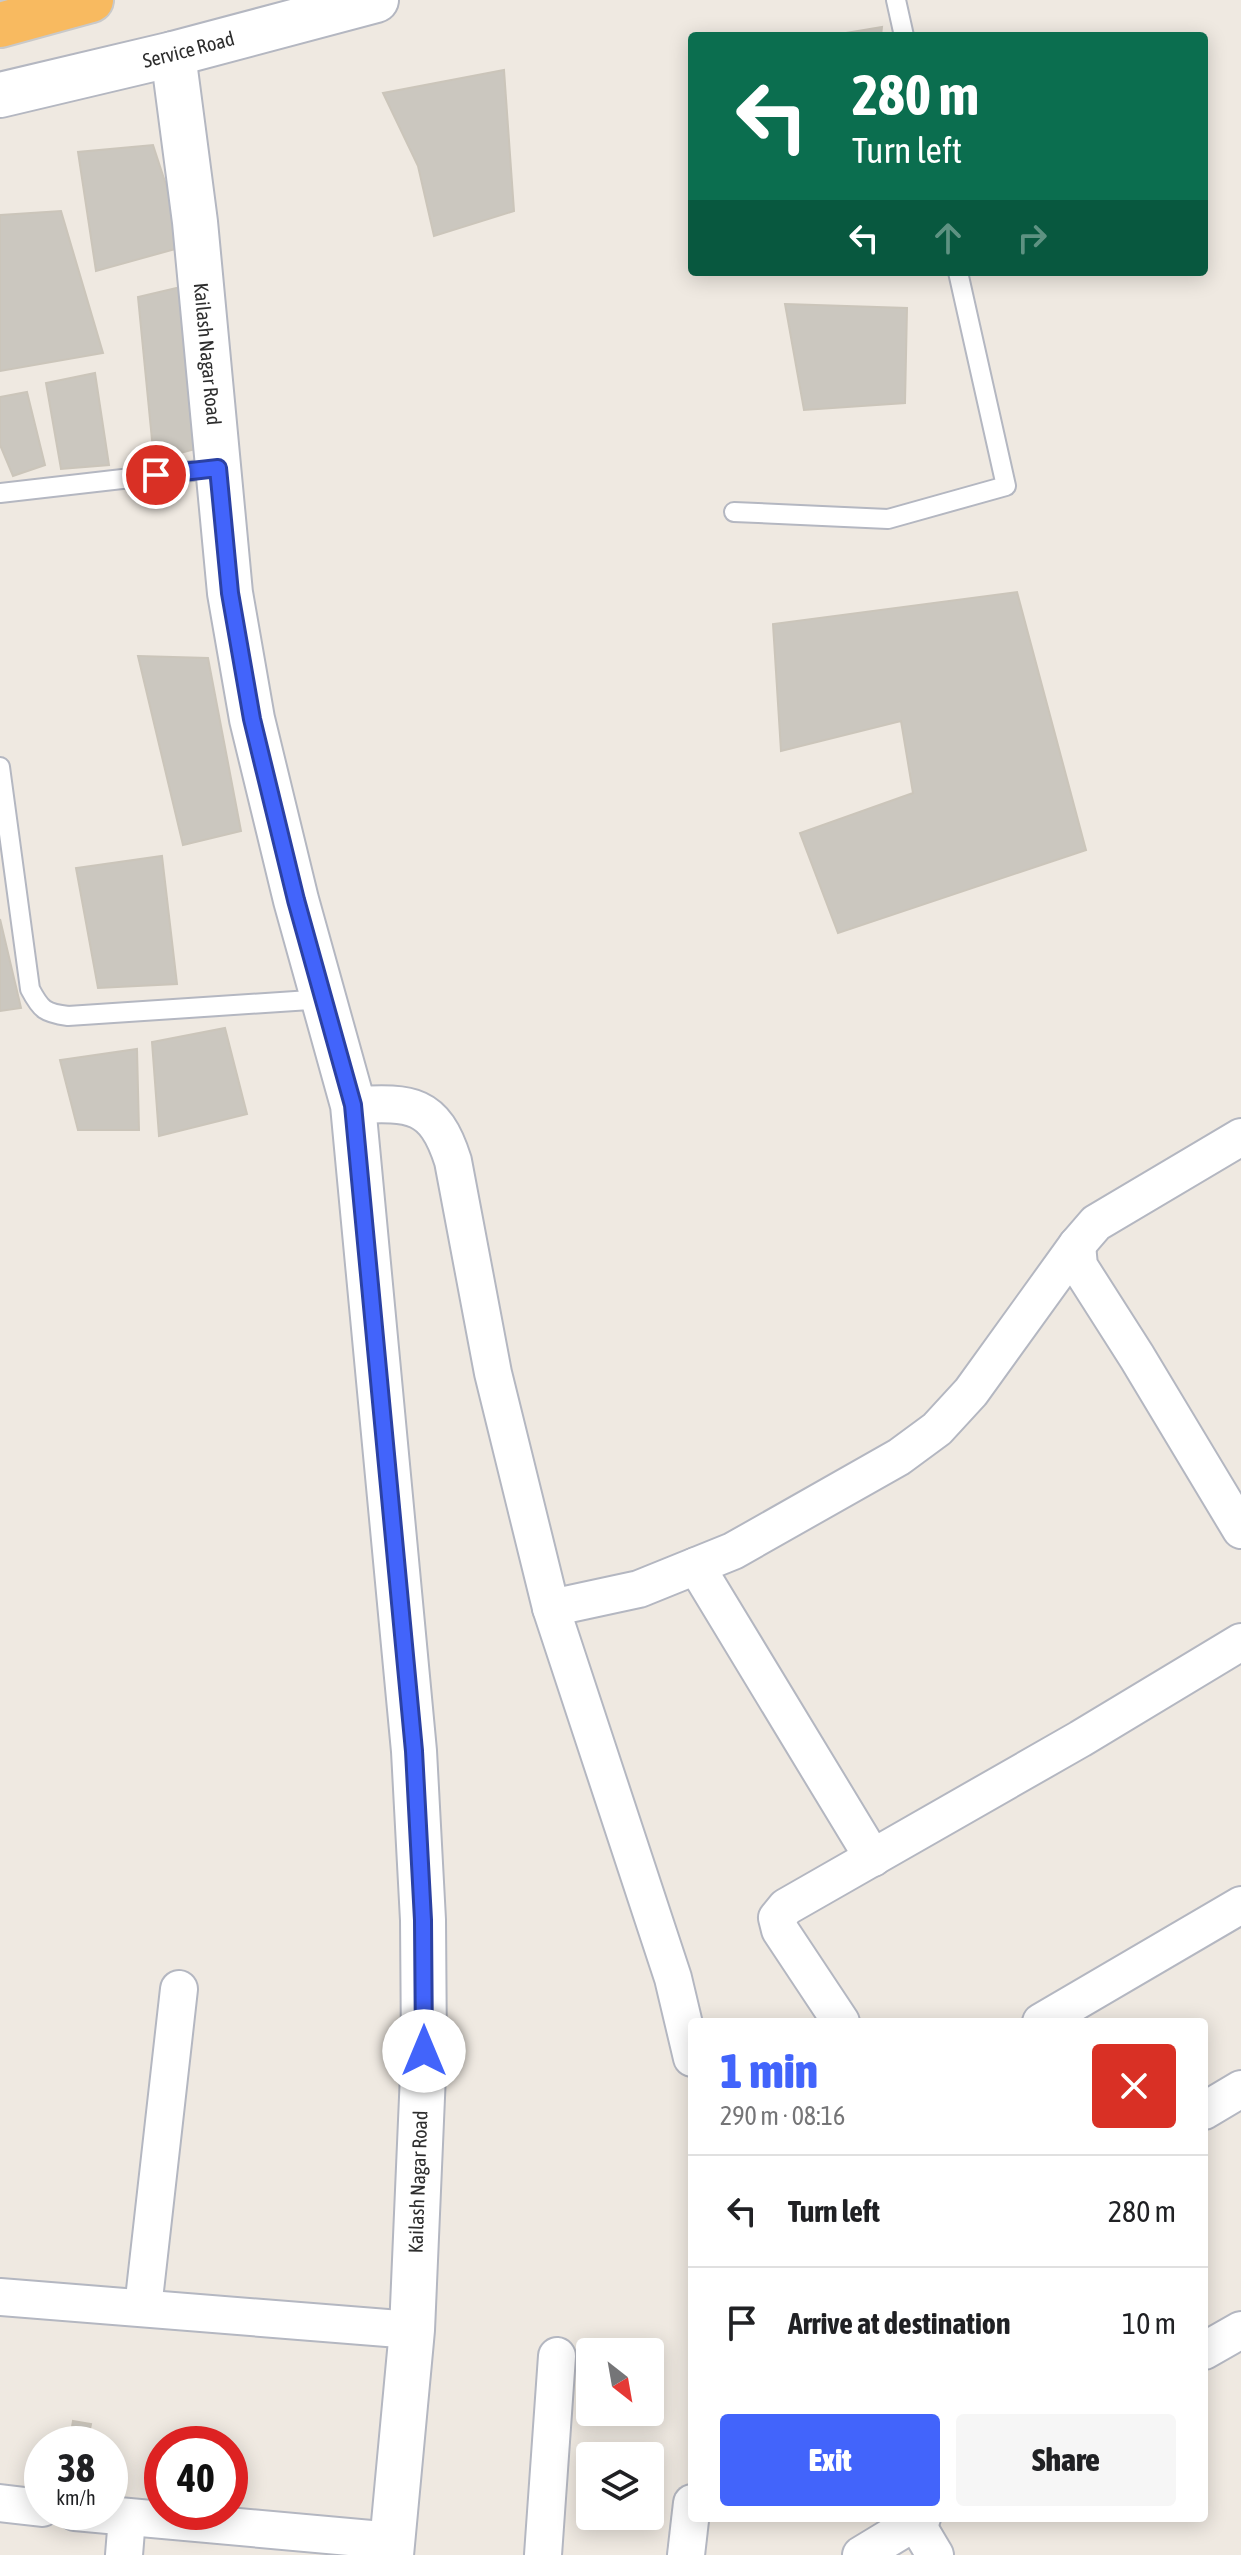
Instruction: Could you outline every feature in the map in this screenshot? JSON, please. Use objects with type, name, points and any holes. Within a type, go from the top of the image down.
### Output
[{"type":"highway","points":[[0,25],[91,0]]},
{"type":"street","name":"Service Road","points":[[0,95],[173,54],[376,0]]},
{"type":"street","name":"Kailash Nagar Road","points":[[173,54],[195,222],[230,593],[252,719],[296,900],[353,1105],[414,1751],[423,1920],[424,2051],[412,2330],[392,2548]]},
{"type":"street","points":[[353,1105],[401,1104],[419,1110],[434,1121],[446,1140],[453,1161],[493,1373],[551,1608],[673,1978],[688,2041]]},
{"type":"street","points":[[551,1608],[639,1589],[733,1551],[885,1465],[937,1429],[971,1392],[1096,1223],[1241,1137]]},
{"type":"street","points":[[1077,1245],[1079,1266],[1241,1530]]},
{"type":"street","points":[[696,1566],[873,1858]]},
{"type":"street","points":[[838,2018],[780,1930],[777,1918],[786,1907],[1080,1739],[1241,1642]]},
{"type":"street","points":[[1048,2018],[1241,1905]]},
{"type":"street","points":[[143,2308],[179,1989]]},
{"type":"street","points":[[1208,2109],[1241,2089]]},
{"type":"street","points":[[0,2297],[412,2330]]},
{"type":"street","points":[[1208,2349],[1241,2330]]},
{"type":"street","points":[[543,2555],[557,2356]]},
{"type":"street","points":[[0,2503],[24,2506]]},
{"type":"street","points":[[128,2518],[392,2548]]},
{"type":"street","points":[[686,2555],[690,2522]]},
{"type":"street","points":[[861,2555],[912,2522]]},
{"type":"street","points":[[918,2522],[935,2555]]},
{"type":"street","points":[[124,2555],[126,2530]]},
{"type":"lane","points":[[896,0],[903,32]]},
{"type":"lane","points":[[734,512],[888,519],[1006,486],[959,276]]},
{"type":"lane","points":[[0,493],[218,468]]},
{"type":"lane","points":[[0,767],[30,989],[38,1004],[49,1014],[68,1016],[325,999]]},
{"type":"building","points":[[882,27],[881,32],[852,32]]},
{"type":"building","points":[[504,70],[514,211],[434,236],[418,166],[383,93]]},
{"type":"building","points":[[153,145],[186,246],[96,271],[78,152]]},
{"type":"building","points":[[61,211],[103,353],[0,371],[0,215]]},
{"type":"building","points":[[185,286],[199,448],[154,460],[138,297]]},
{"type":"building","points":[[785,304],[907,308],[905,403],[804,410]]},
{"type":"building","points":[[95,373],[109,465],[61,469],[46,383]]},
{"type":"building","points":[[27,392],[45,465],[13,476],[0,445],[0,397]]},
{"type":"building","points":[[1017,592],[1086,850],[838,933],[800,833],[913,793],[901,721],[781,751],[773,624]]},
{"type":"building","points":[[138,656],[208,658],[241,831],[183,845]]},
{"type":"building","points":[[162,856],[177,984],[98,988],[76,868]]},
{"type":"building","points":[[0,919],[21,1008],[0,1011]]},
{"type":"building","points":[[225,1028],[247,1114],[159,1136],[152,1042]]},
{"type":"building","points":[[137,1049],[139,1130],[78,1130],[60,1060]]},
{"type":"building","points":[[73,2421],[91,2424],[91,2426],[72,2426]]},
{"type":"route","points":[[156,475],[218,468],[230,593],[252,719],[296,900],[353,1105],[414,1751],[423,1920],[424,2051]]}]
